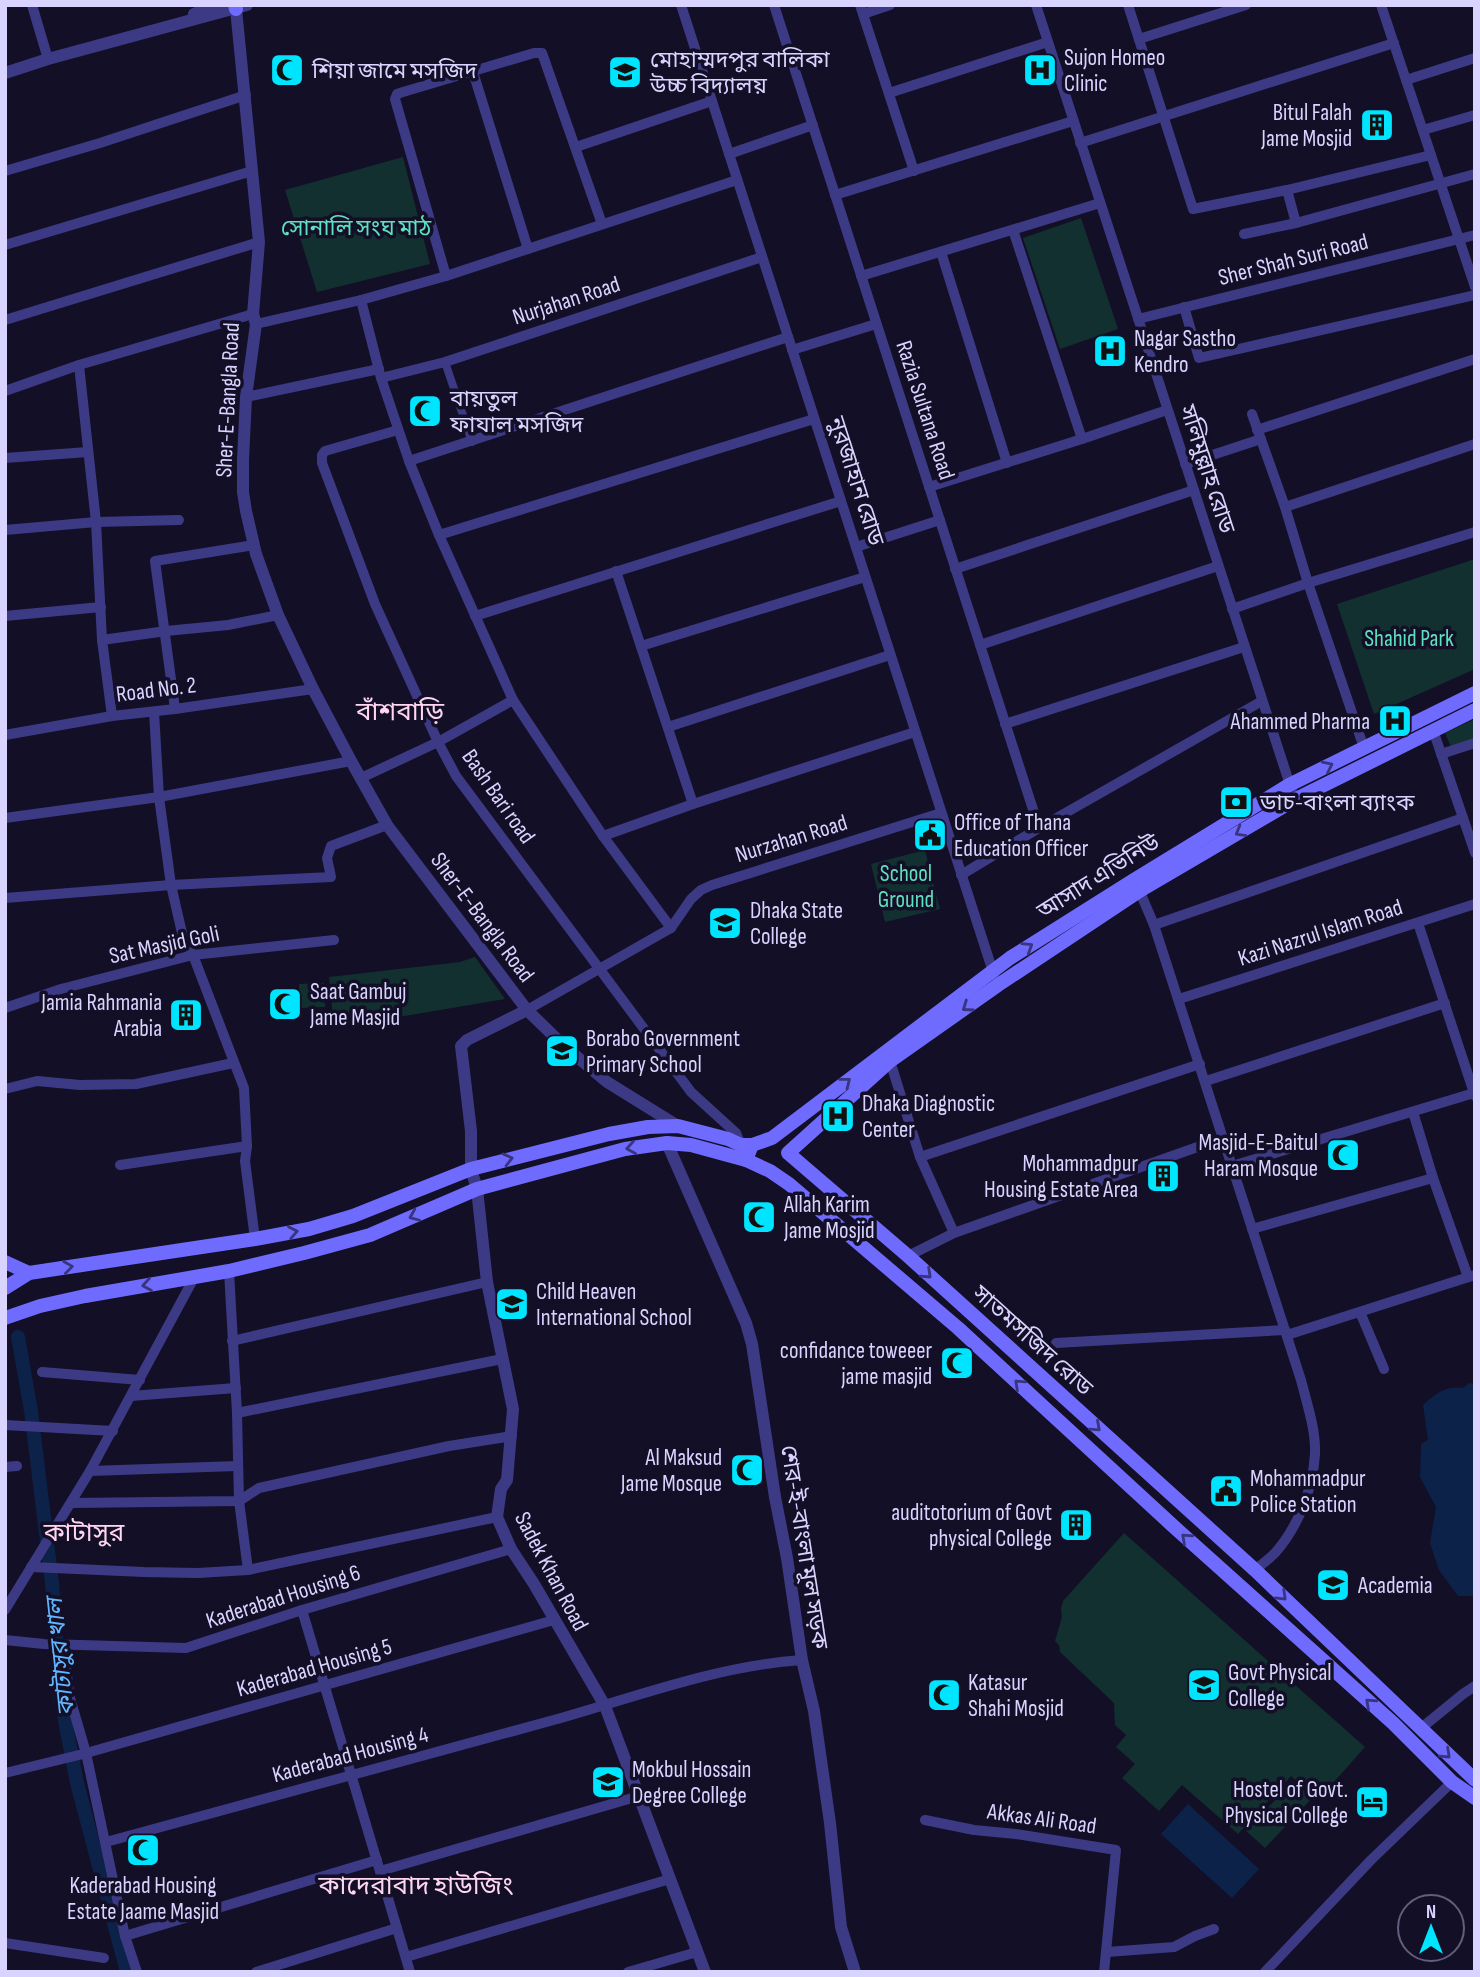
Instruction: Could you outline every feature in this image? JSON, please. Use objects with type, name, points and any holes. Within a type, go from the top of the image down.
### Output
[{"type":"main road","name":"আসাদ এভিনিউ","points":[[747,1145],[772,1138],[992,970],[1364,748],[1475,693]]},
{"type":"main road","name":"আসাদ এভিনিউ","points":[[1293,792],[1475,710]]},
{"type":"main road","name":"আসাদ এভিনিউ","points":[[770,1171],[890,1061],[1137,885]]},
{"type":"main road","points":[[5,1288],[29,1273],[232,1243],[309,1228],[353,1216],[471,1168],[648,1127],[678,1126],[747,1145],[746,1160]]},
{"type":"main road","name":"সাতমসজিদ রোড","points":[[772,1138],[908,1255],[1255,1570],[1475,1780]]},
{"type":"main road","name":"সাতমসজিদ রোড","points":[[5,1318],[40,1306],[85,1296],[234,1270],[370,1234],[477,1189],[625,1149],[667,1143],[691,1145],[746,1160],[789,1184],[958,1328],[1240,1587],[1393,1723],[1452,1782],[1475,1798]]},
{"type":"main road","points":[[232,1243],[234,1270]]},
{"type":"main road","points":[[5,1262],[29,1273]]},
{"type":"main road","points":[[1240,1587],[1255,1570]]},
{"type":"street","points":[[32,5],[48,59]]},
{"type":"street","points":[[155,31],[214,5]]},
{"type":"street","name":"নুরজাহান রোড","points":[[681,5],[998,985]]},
{"type":"street","name":"Razia Sultana Road","points":[[774,5],[1039,828]]},
{"type":"street","points":[[890,5],[862,10],[914,172]]},
{"type":"street","name":"সলিমুল্লাহ রোড","points":[[1036,5],[1293,792]]},
{"type":"street","points":[[1128,5],[1193,209],[1287,190],[1431,155]]},
{"type":"street","points":[[1139,40],[1246,5]]},
{"type":"street","points":[[1381,5],[1475,287]]},
{"type":"street","points":[[5,73],[239,7]]},
{"type":"street","name":"Sher-E-Bangla Road","points":[[239,7],[259,242],[255,319],[246,397],[243,492],[254,545],[278,615],[313,689],[387,825],[527,1010],[607,1082],[678,1126]]},
{"type":"street","points":[[888,93],[1048,42]]},
{"type":"street","points":[[1080,143],[1394,43]]},
{"type":"street","points":[[446,276],[395,99],[397,94],[539,51],[542,53],[602,224]]},
{"type":"street","points":[[1406,80],[1475,58]]},
{"type":"street","points":[[473,72],[528,249]]},
{"type":"street","points":[[5,171],[246,95]]},
{"type":"street","points":[[576,147],[712,101]]},
{"type":"street","points":[[1423,130],[1475,115]]},
{"type":"street","points":[[835,195],[1073,121]]},
{"type":"street","points":[[729,154],[813,125]]},
{"type":"street","points":[[5,245],[252,171]]},
{"type":"street","name":"Sher Shah Suri Road","points":[[1244,234],[1296,223],[1475,174]]},
{"type":"street","points":[[5,391],[79,365],[255,319],[361,300],[446,276],[737,180]]},
{"type":"street","points":[[1287,190],[1296,223]]},
{"type":"street","points":[[861,276],[1100,203]]},
{"type":"street","points":[[1013,230],[1082,439]]},
{"type":"street","name":"Sher Shah Suri Road","points":[[1138,320],[1475,235]]},
{"type":"street","points":[[5,320],[259,242]]},
{"type":"street","points":[[941,253],[1007,463]]},
{"type":"street","name":"Nurjahan Road","points":[[246,397],[445,362],[762,257]]},
{"type":"street","points":[[1184,307],[1199,359],[1475,295]]},
{"type":"street","points":[[361,300],[380,373],[409,461],[513,700],[603,836],[671,928],[527,1010]]},
{"type":"street","points":[[792,350],[876,324]]},
{"type":"street","points":[[409,461],[788,338]]},
{"type":"street","points":[[1185,464],[1475,359]]},
{"type":"street","points":[[445,362],[472,442]]},
{"type":"street","points":[[79,365],[96,522],[103,640],[112,716]]},
{"type":"street","points":[[929,487],[1167,410]]},
{"type":"street","points":[[1252,414],[1364,748]]},
{"type":"street","points":[[439,535],[814,419]]},
{"type":"street","name":"Bash Bari road","points":[[398,430],[325,451],[322,463],[375,604],[438,741],[456,776],[691,1093],[747,1145]]},
{"type":"street","points":[[1285,507],[1475,444]]},
{"type":"street","points":[[5,458],[89,452]]},
{"type":"street","points":[[955,569],[1194,491]]},
{"type":"street","points":[[475,616],[841,500]]},
{"type":"street","points":[[5,530],[96,522],[179,520]]},
{"type":"street","points":[[856,547],[940,520]]},
{"type":"street","points":[[1232,609],[1475,532]]},
{"type":"street","points":[[175,709],[155,561],[254,545]]},
{"type":"street","points":[[980,645],[1218,566]]},
{"type":"street","points":[[616,571],[693,804]]},
{"type":"street","points":[[641,646],[865,577]]},
{"type":"street","points":[[5,616],[101,607]]},
{"type":"street","points":[[103,640],[229,625],[278,615]]},
{"type":"street","points":[[1005,724],[1244,647]]},
{"type":"street","points":[[668,727],[890,655]]},
{"type":"street","name":"Road No. 2","points":[[5,734],[112,716],[313,689]]},
{"type":"street","points":[[361,778],[438,741],[513,700]]},
{"type":"street","points":[[961,875],[1262,701]]},
{"type":"street","points":[[154,712],[159,797],[182,933],[244,1088],[247,1146],[245,1161],[254,1239]]},
{"type":"street","points":[[1433,730],[1474,849]]},
{"type":"street","points":[[603,836],[915,732]]},
{"type":"street","points":[[1441,754],[1475,743]]},
{"type":"street","points":[[5,818],[159,797],[351,761]]},
{"type":"street","name":"Nurzahan Road","points":[[671,928],[691,899],[712,885],[941,813]]},
{"type":"street","points":[[1154,925],[1463,818]]},
{"type":"street","points":[[5,898],[172,885],[331,877],[327,858],[331,846],[387,825]]},
{"type":"street","points":[[1137,885],[1154,925],[1206,1081],[1301,1380],[1312,1425],[1315,1453],[1310,1487],[1295,1524],[1275,1553],[1255,1570]]},
{"type":"street","name":"Kazi Nazrul Islam Road","points":[[1179,999],[1475,904]]},
{"type":"street","points":[[1232,1166],[1474,1094],[1418,923]]},
{"type":"street","name":"Sat Masjid Goli","points":[[5,1008],[61,989],[193,955],[334,940]]},
{"type":"street","points":[[1206,1081],[1445,1003]]},
{"type":"street","name":"Sadek Khan Road","points":[[527,1010],[467,1040],[461,1046],[471,1131],[471,1168],[477,1189],[487,1282],[513,1409],[506,1480],[501,1489],[497,1517],[511,1549],[605,1706],[705,1972]]},
{"type":"street","points":[[890,1061],[920,1157],[954,1233]]},
{"type":"street","points":[[5,1089],[37,1081],[80,1085],[136,1084],[233,1063]]},
{"type":"street","points":[[920,1157],[1200,1064]]},
{"type":"street","points":[[1056,1343],[1286,1333],[1471,1276],[1433,1178],[1413,1112]]},
{"type":"street","points":[[908,1255],[954,1233],[1223,1138]]},
{"type":"street","name":"শের-ই-বাংলা মূল সড়ক","points":[[667,1143],[746,1324],[752,1344],[802,1660],[814,1711],[841,1927],[855,1972]]},
{"type":"street","points":[[120,1165],[247,1146]]},
{"type":"street","points":[[1252,1229],[1433,1178]]},
{"type":"street","points":[[234,1270],[232,1341],[236,1388],[237,1466],[248,1570]]},
{"type":"street","points":[[5,1610],[36,1567],[38,1554],[90,1472],[195,1276]]},
{"type":"street","points":[[232,1341],[487,1282]]},
{"type":"street","points":[[1360,1312],[1384,1369]]},
{"type":"street","points":[[237,1413],[502,1359]]},
{"type":"street","points":[[42,1372],[140,1380]]},
{"type":"street","points":[[131,1396],[236,1388]]},
{"type":"street","points":[[5,1426],[113,1431]]},
{"type":"street","points":[[72,1503],[239,1501],[259,1488],[449,1446],[512,1436]]},
{"type":"street","points":[[90,1472],[237,1466]]},
{"type":"street","points":[[36,1567],[198,1573],[248,1570],[497,1517]]},
{"type":"street","name":"Kaderabad Housing 6","points":[[5,1640],[63,1645],[186,1648],[302,1610],[511,1549]]},
{"type":"street","points":[[302,1610],[411,1972]]},
{"type":"street","name":"Kaderabad Housing 5","points":[[5,1773],[84,1754],[325,1687],[554,1620]]},
{"type":"street","points":[[63,1645],[70,1698],[106,1842],[125,1936],[137,1972]]},
{"type":"street","name":"Kaderabad Housing 4","points":[[106,1842],[605,1706],[721,1671],[771,1662],[802,1660]]},
{"type":"street","points":[[1420,1730],[1475,1686]]},
{"type":"street","points":[[1265,1972],[1371,1860],[1452,1782]]},
{"type":"street","points":[[125,1936],[639,1796]]},
{"type":"street","name":"Akkas Ali Road","points":[[925,1820],[974,1830],[1116,1850],[1104,1972]]},
{"type":"street","points":[[406,1957],[670,1879]]},
{"type":"street","points":[[256,1972],[397,1928]]},
{"type":"street","points":[[1107,1952],[1174,1947],[1214,1929]]},
{"type":"street","points":[[5,1942],[104,1958]]},
{"type":"street","points":[[628,1972],[697,1952]]},
{"type":"green space","name":"সোনালি সংঘ মাঠ","points":[[403,157],[430,264],[317,292],[285,190]]},
{"type":"green space","points":[[1081,218],[1118,329],[1060,349],[1023,238]]},
{"type":"green space","name":"Shahid Park","points":[[1475,559],[1475,669],[1374,714],[1337,604]]},
{"type":"green space","points":[[1475,719],[1475,738],[1451,747],[1445,733]]},
{"type":"green space","name":"School Ground","points":[[925,850],[940,909],[885,922],[871,864]]},
{"type":"green space","points":[[475,957],[505,999],[334,1028],[329,977],[460,962]]},
{"type":"green space","points":[[324,983],[325,1007],[300,1008],[299,984]]},
{"type":"green space","points":[[1124,1533],[1365,1747],[1318,1800],[1291,1776],[1238,1834],[1182,1785],[1159,1811],[1122,1778],[1135,1764],[1116,1747],[1126,1735],[1115,1725],[1114,1703],[1060,1652],[1055,1641],[1062,1617],[1063,1601]]},
{"type":"green space","points":[[1293,1781],[1312,1798],[1265,1848],[1246,1831]]},
{"type":"water","points":[[1469,1383],[1475,1384],[1475,1596],[1458,1596],[1439,1570],[1430,1543],[1436,1507],[1420,1477],[1421,1444],[1428,1440],[1423,1405],[1441,1391],[1463,1388]]},
{"type":"water","points":[[1188,1804],[1259,1869],[1232,1898],[1161,1834]]},
{"type":"waterway","name":"কাটাসুর খাল","points":[[18,1337],[31,1411],[52,1583],[60,1695],[77,1783],[127,1972]]},
{"type":"place","name":"শিয়া জামে মসজিদ","points":[[287,70]]},
{"type":"place","name":"Sujon Homeo Clinic","points":[[1040,70]]},
{"type":"place","name":"মোহাম্মদপুর বালিকা উচ্চ বিদ্যালয়","points":[[625,72]]},
{"type":"place","name":"Bitul Falah Jame Mosjid","points":[[1377,125]]},
{"type":"place","name":"Nagar Sastho Kendro","points":[[1110,351]]},
{"type":"place","name":"বায়তুল ফাযাল মসজিদ","points":[[425,411]]},
{"type":"place","name":"Ahammed Pharma","points":[[1395,721]]},
{"type":"place","name":"ডাচ-বাংলা ব্যাংক","points":[[1236,802]]},
{"type":"place","name":"Office of Thana Education Officer","points":[[930,835]]},
{"type":"place","name":"Dhaka State College","points":[[725,923]]},
{"type":"place","name":"Saat Gambuj Jame Masjid","points":[[285,1004]]},
{"type":"place","name":"Jamia Rahmania Arabia","points":[[186,1015]]},
{"type":"place","name":"Borabo Government Primary School","points":[[562,1051]]},
{"type":"place","name":"Dhaka Diagnostic Center","points":[[838,1116]]},
{"type":"place","name":"Masjid-E-Baitul Haram Mosque","points":[[1343,1155]]},
{"type":"place","name":"Mohammadpur Housing Estate Area","points":[[1163,1176]]},
{"type":"place","name":"Allah Karim Jame Mosjid","points":[[759,1217]]},
{"type":"place","name":"Child Heaven International School","points":[[512,1304]]},
{"type":"place","name":"confidance toweeer jame masjid","points":[[957,1363]]},
{"type":"place","name":"Al Maksud Jame Mosque","points":[[747,1470]]},
{"type":"place","name":"Mohammadpur Police Station","points":[[1226,1491]]},
{"type":"place","name":"auditotorium of Govt physical College","points":[[1076,1525]]},
{"type":"place","name":"Academia","points":[[1333,1585]]},
{"type":"place","name":"Govt Physical College","points":[[1204,1685]]},
{"type":"place","name":"Katasur Shahi Mosjid","points":[[944,1695]]},
{"type":"place","name":"Mokbul Hossain Degree College","points":[[608,1782]]},
{"type":"place","name":"Hostel of Govt. Physical College","points":[[1372,1802]]},
{"type":"place","name":"Kaderabad Housing Estate Jaame Masjid","points":[[143,1850]]},
{"type":"district","name":"বাঁশবাড়ি","points":[[400,711]]},
{"type":"district","name":"কাটাসুর","points":[[84,1532]]},
{"type":"district","name":"কাদেরাবাদ হাউজিং","points":[[416,1885]]}]
